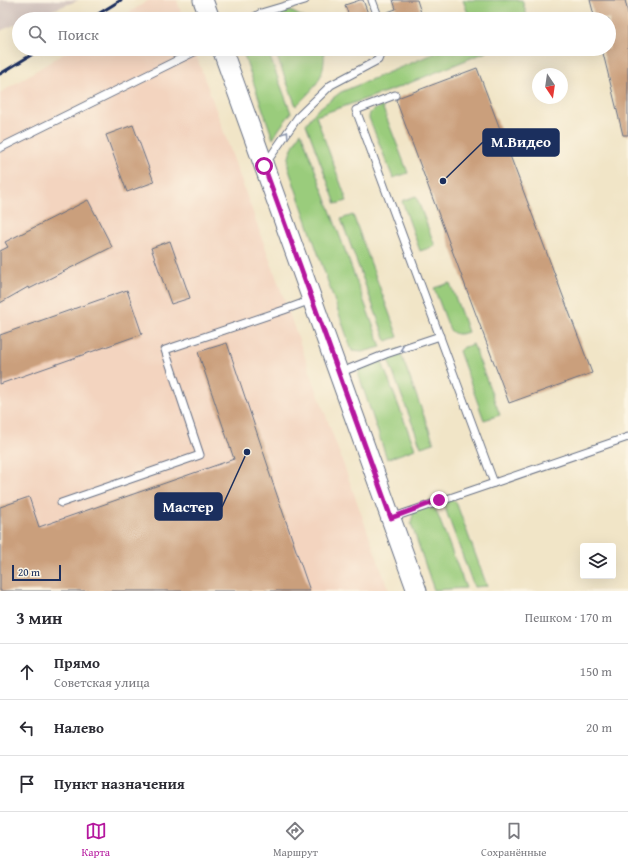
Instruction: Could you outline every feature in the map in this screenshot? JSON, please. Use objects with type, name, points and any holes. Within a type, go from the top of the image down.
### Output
[{"type":"main road","points":[[203,0],[207,12]]},
{"type":"main road","points":[[225,56],[417,591]]},
{"type":"lane","points":[[261,12],[305,0]]},
{"type":"lane","points":[[372,0],[376,12]]},
{"type":"lane","points":[[0,148],[186,56]]},
{"type":"lane","points":[[264,166],[298,117],[331,85],[378,60],[379,56]]},
{"type":"lane","points":[[394,95],[356,110],[494,483]]},
{"type":"lane","points":[[61,503],[200,455],[165,350],[284,310],[312,299]]},
{"type":"lane","points":[[338,374],[386,354],[440,336]]},
{"type":"lane","points":[[391,518],[628,437]]},
{"type":"shaded area","points":[[0,0],[79,0],[48,12],[12,12],[12,26],[0,31]]},
{"type":"shaded area","points":[[149,0],[177,0],[181,12],[130,12]]},
{"type":"shaded area","points":[[60,56],[197,56],[389,591],[0,591],[0,93]]},
{"type":"green space","points":[[463,0],[522,0],[526,12],[467,12]]},
{"type":"green space","points":[[288,10],[292,12],[281,12]]},
{"type":"green space","points":[[244,56],[270,56],[291,113],[273,139]]},
{"type":"green space","points":[[277,56],[324,56],[323,67],[318,81],[296,106]]},
{"type":"green space","points":[[428,56],[476,56],[397,88],[316,116],[347,201],[336,204],[306,124],[317,110],[341,92]]},
{"type":"green space","points":[[382,106],[408,173],[393,178],[369,118],[372,111]]},
{"type":"green space","points":[[301,132],[381,347],[362,352],[352,351],[288,167],[290,153]]},
{"type":"green space","points":[[416,196],[435,246],[420,251],[402,201]]},
{"type":"green space","points":[[353,215],[398,337],[386,341],[341,219]]},
{"type":"green space","points":[[450,283],[468,332],[456,334],[450,330],[434,288]]},
{"type":"green space","points":[[473,344],[500,415],[484,420],[459,351],[462,348]]},
{"type":"green space","points":[[399,349],[434,443],[421,447],[386,354]]},
{"type":"green space","points":[[380,357],[415,449],[387,459],[359,376],[359,369]]},
{"type":"green space","points":[[441,497],[456,502],[487,586],[474,587]]},
{"type":"green space","points":[[432,500],[466,588],[434,590],[411,523],[414,510]]},
{"type":"building","points":[[363,0],[367,12],[348,12],[345,5]]},
{"type":"building","points":[[393,0],[417,0],[421,12],[388,12],[396,9]]},
{"type":"building","points":[[590,0],[625,0],[628,13],[628,135],[623,135],[604,56],[616,56],[616,12],[593,12]]},
{"type":"building","points":[[477,68],[592,373],[509,403],[396,100],[400,97]]},
{"type":"building","points":[[133,125],[154,182],[127,192],[106,135]]},
{"type":"building","points":[[88,200],[112,247],[29,289],[28,287],[0,303],[0,251],[8,247],[5,242]]},
{"type":"building","points":[[170,241],[190,298],[171,304],[151,248]]},
{"type":"building","points":[[127,290],[142,334],[0,384],[0,335]]},
{"type":"building","points":[[227,343],[310,591],[0,591],[0,507],[29,497],[39,527],[234,459],[198,352]]},
{"type":"railway","points":[[101,12],[121,0]]},
{"type":"railway","points":[[0,74],[30,56]]},
{"type":"place","name":"М.Видео","points":[[443,181]]},
{"type":"place","name":"Мастер","points":[[247,452]]},
{"type":"route","points":[[264,166],[391,518],[439,500]]}]
